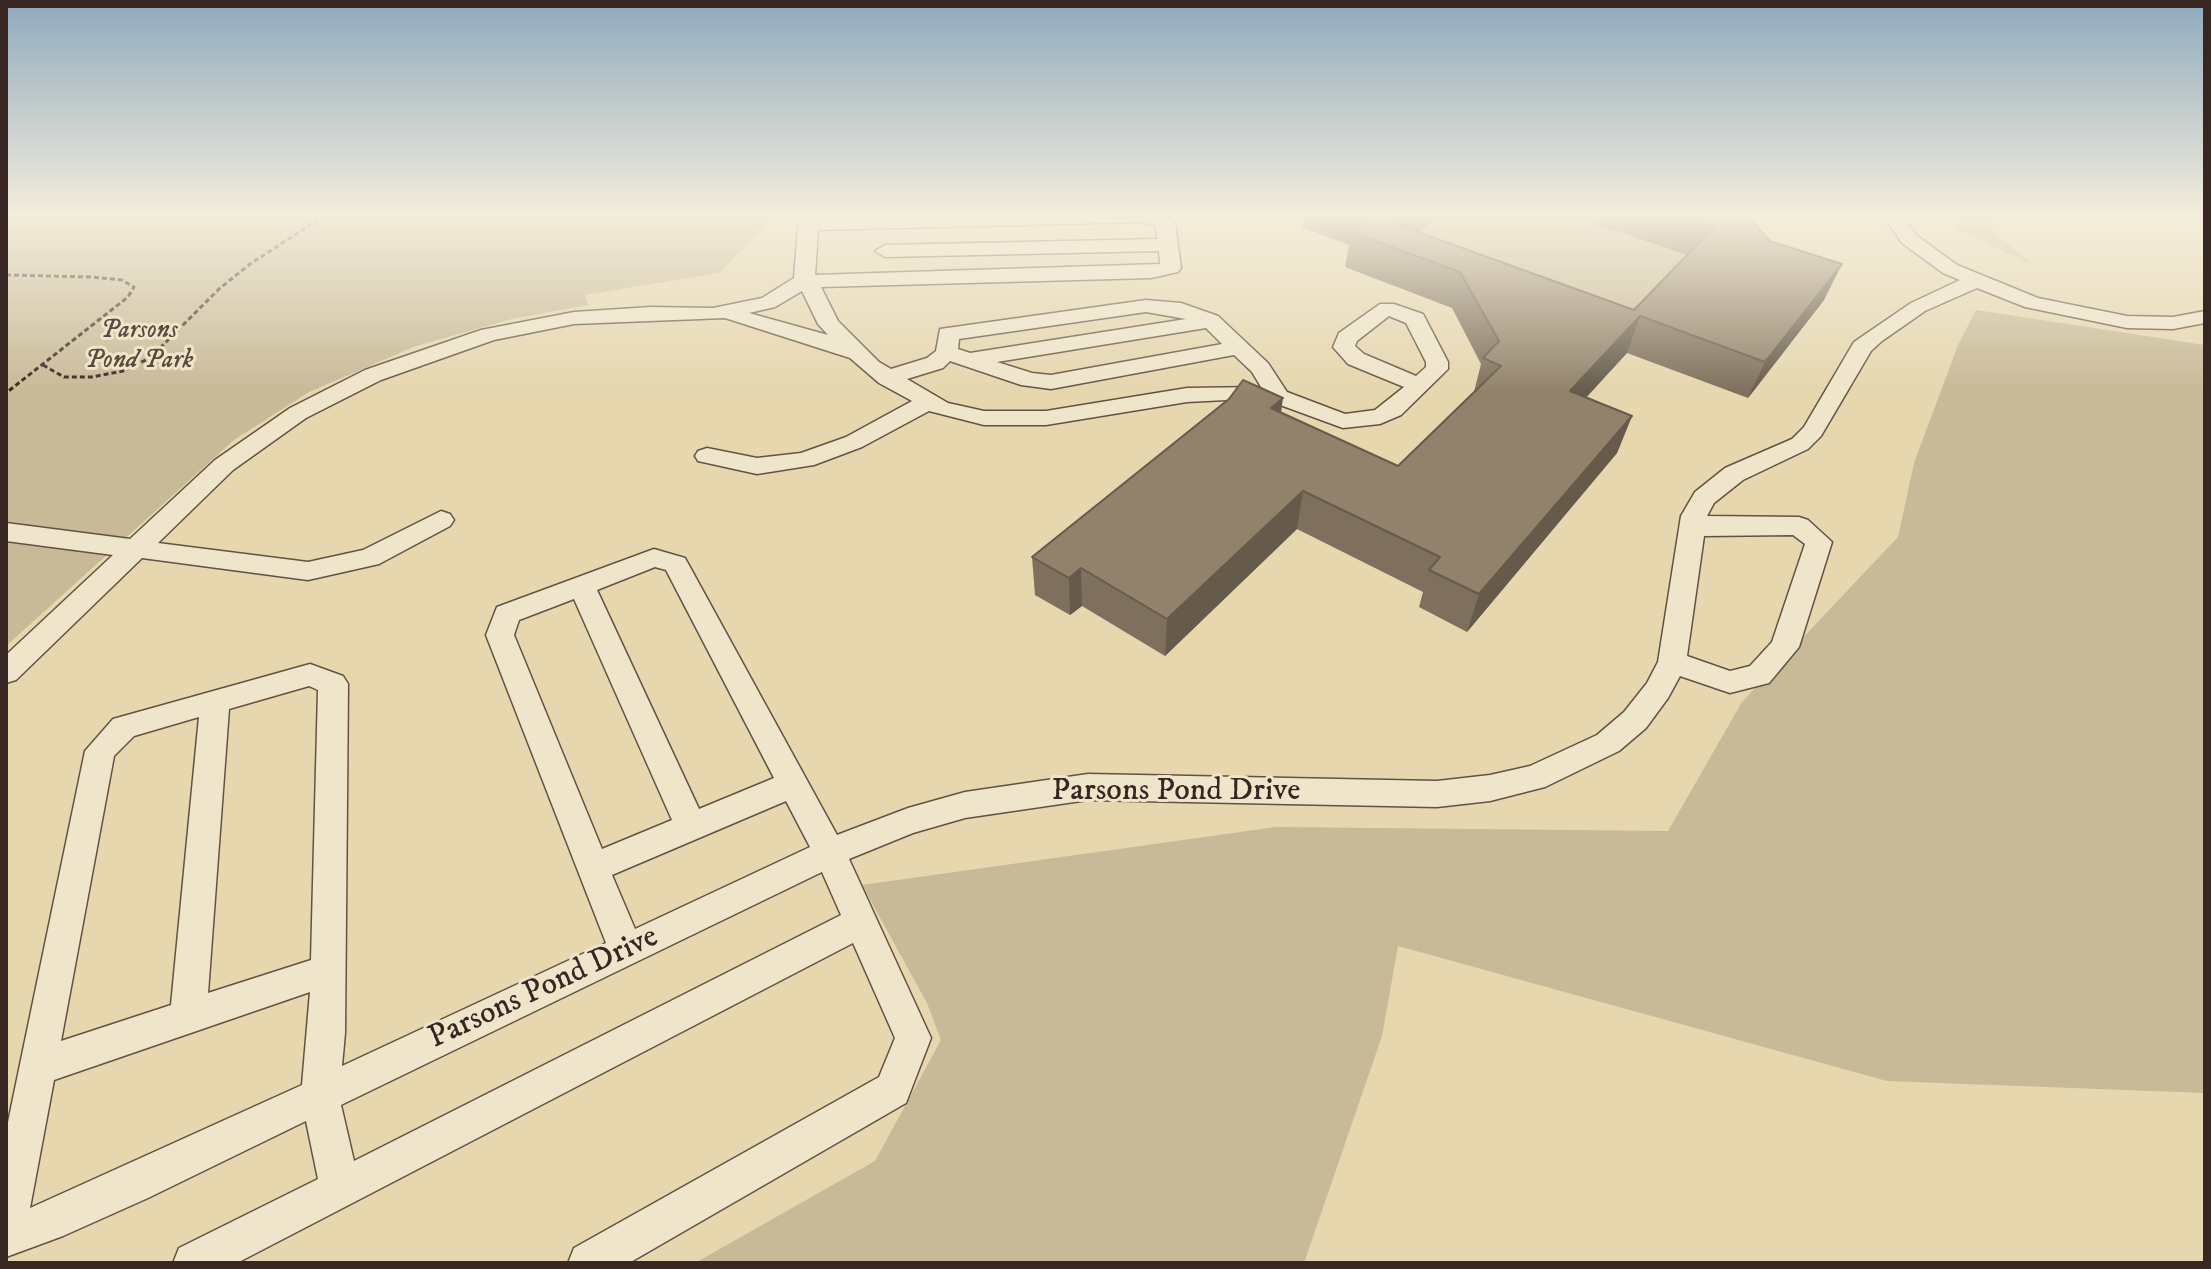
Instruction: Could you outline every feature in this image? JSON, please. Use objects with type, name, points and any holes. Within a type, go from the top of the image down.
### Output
[{"type":"lane","points":[[804,281],[805,273]]},
{"type":"lane","points":[[882,279],[883,273]]},
{"type":"lane","points":[[6,672],[224,465],[260,438],[338,392],[410,360],[489,335],[574,318],[651,313],[732,313],[768,303],[804,281],[1104,273]]},
{"type":"lane","points":[[1961,273],[2032,303],[2100,319],[2151,323],[2205,317]]},
{"type":"lane","points":[[804,281],[810,286],[829,324],[859,356],[887,378],[928,402],[961,414],[1017,420],[1046,418],[1187,395],[1246,392],[1279,397],[1343,421],[1365,420],[1393,410],[1418,385]]},
{"type":"lane","name":"Parsons Pond Drive","points":[[6,1237],[49,1222],[134,1184],[830,853],[908,821],[965,805],[1088,787],[1437,794],[1490,788],[1534,778],[1573,762],[1608,743],[1635,720],[1658,690],[1672,662],[1694,516],[1704,498],[1734,474],[1800,444],[1813,431],[1862,347],[1874,336],[1918,307],[1975,281]]},
{"type":"lane","points":[[957,357],[948,334],[1146,306],[1181,309],[1210,321],[1260,368],[1279,397]]},
{"type":"lane","points":[[732,313],[746,320],[821,340],[859,356]]},
{"type":"lane","points":[[887,378],[957,357],[1210,321]]},
{"type":"lane","points":[[957,357],[1029,380],[1051,382],[1239,348]]},
{"type":"lane","points":[[707,456],[757,466],[805,460],[854,442],[928,402]]},
{"type":"lane","points":[[6,532],[308,571],[370,558],[441,520]]},
{"type":"lane","points":[[1672,662],[1730,682],[1759,675],[1785,647],[1819,542],[1799,526],[1692,527]]},
{"type":"lane","points":[[589,1263],[893,1090],[913,1038],[830,853],[676,564],[654,558],[507,614],[500,635],[626,950]]},
{"type":"lane","points":[[582,586],[691,826]]},
{"type":"lane","points":[[6,1230],[100,751],[124,727],[310,675],[333,684],[327,1033],[320,1095],[340,1189]]},
{"type":"lane","points":[[188,1016],[215,702]]},
{"type":"lane","points":[[593,868],[793,784]]},
{"type":"lane","points":[[194,1263],[861,922]]},
{"type":"lane","points":[[38,1067],[328,970]]},
{"type":"path","points":[[43,365],[64,377],[92,377],[123,371],[150,358],[239,273]]},
{"type":"path","points":[[6,275],[92,277],[122,280],[134,287],[128,297],[6,393]]},
{"type":"green space","name":"Parsons Pond Park","points":[[6,273],[718,273],[585,295],[588,305],[512,319],[416,346],[309,392],[234,440],[6,646]]},
{"type":"green space","points":[[1426,273],[1690,273],[1621,347]]},
{"type":"green space","points":[[1976,310],[2205,345],[2205,1093],[1887,1081],[1398,946],[1382,1036],[1304,1263],[695,1263],[875,1161],[941,1040],[927,1003],[862,885],[1276,827],[1668,831],[1742,702],[1898,537],[1914,463],[1958,345]]},
{"type":"building","points":[[1461,273],[1532,273],[1634,310],[1669,273],[1835,273],[1765,362],[1640,316],[1570,391],[1632,416],[1479,594],[1429,570],[1440,557],[1303,491],[1167,619],[1081,568],[1069,578],[1032,557],[1229,399],[1243,380],[1283,398],[1271,408],[1398,466],[1501,366],[1483,358],[1499,341]]}]
